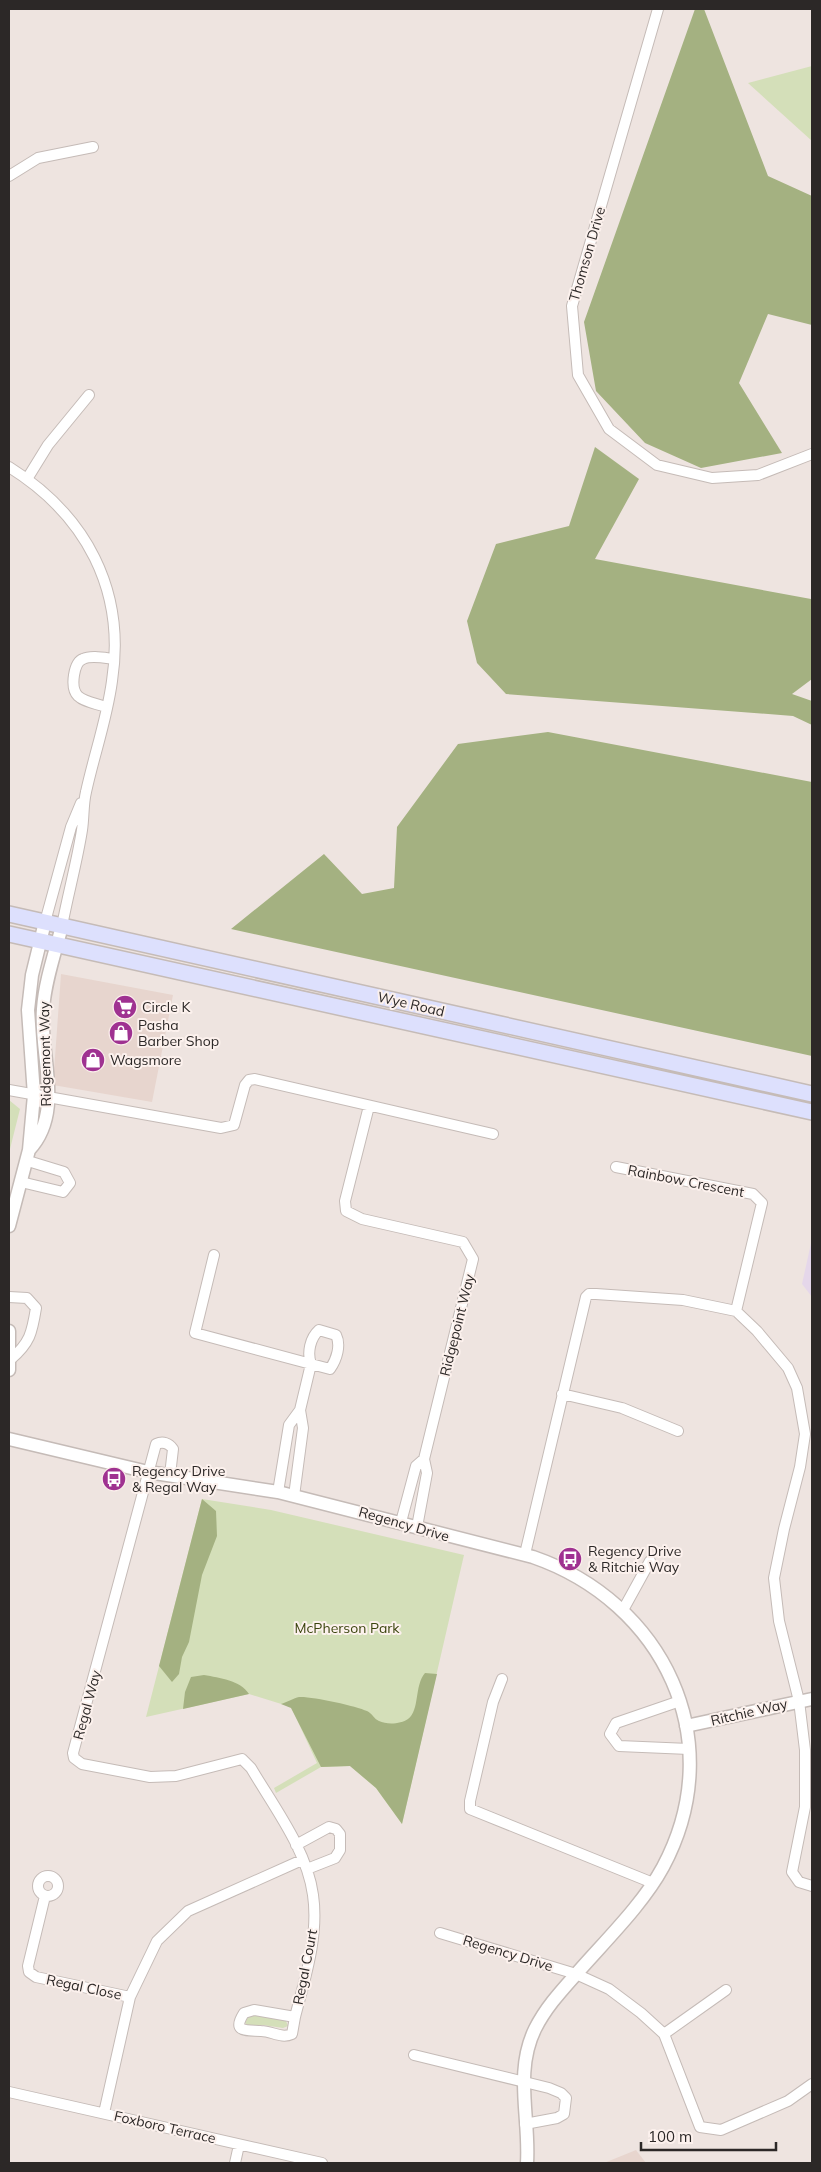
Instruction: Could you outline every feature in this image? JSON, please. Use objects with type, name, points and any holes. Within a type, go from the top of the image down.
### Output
[{"type":"main road","name":"Wye Road","points":[[9,914],[812,1094]]},
{"type":"main road","name":"Wye Road","points":[[9,934],[812,1112]]},
{"type":"street","name":"Thomson Drive","points":[[658,9],[572,306],[578,375],[610,429],[657,464],[712,478],[758,475],[812,454]]},
{"type":"street","points":[[9,176],[38,158],[93,147]]},
{"type":"street","points":[[27,479],[48,446],[89,395]]},
{"type":"street","points":[[9,467],[27,479],[68,516],[84,536],[95,558],[112,609],[114,659],[112,682],[85,795],[82,828],[62,926]]},
{"type":"street","points":[[106,707],[81,699],[75,694],[72,687],[75,668],[79,661],[85,658],[114,659]]},
{"type":"street","points":[[44,922],[70,827],[85,795]]},
{"type":"street","name":"Ridgemont Way","points":[[9,1226],[28,1156],[34,1095],[28,1010],[32,974],[44,922]]},
{"type":"street","name":"Ridgemont Way","points":[[28,1156],[39,1139],[43,1128],[48,1097],[43,1009],[62,926]]},
{"type":"street","points":[[9,1090],[221,1128],[234,1125],[244,1085],[249,1080],[255,1079],[493,1134]]},
{"type":"street","name":"Ridgepoint Way","points":[[369,1106],[345,1201],[346,1212],[362,1219],[463,1242],[473,1259],[424,1459],[427,1473],[417,1527]]},
{"type":"street","points":[[21,1182],[63,1192],[70,1183],[64,1172],[28,1156]]},
{"type":"street","name":"Rainbow Crescent","points":[[616,1167],[753,1194],[762,1203],[736,1311]]},
{"type":"street","points":[[214,1255],[195,1333],[311,1364],[300,1410],[289,1425],[278,1492]]},
{"type":"street","points":[[525,1554],[584,1302],[589,1294],[684,1300],[736,1311],[757,1331],[788,1368],[797,1388],[805,1434],[800,1467],[774,1578],[779,1621],[798,1701],[806,1750],[805,1806],[792,1872],[799,1882],[812,1886]]},
{"type":"street","points":[[9,1297],[27,1298],[36,1308],[30,1339],[25,1348],[10,1365]]},
{"type":"street","points":[[9,1331],[10,1365]]},
{"type":"street","points":[[562,1394],[622,1408],[678,1431]]},
{"type":"street","points":[[294,1496],[303,1428],[300,1410]]},
{"type":"street","name":"Regency Drive","points":[[9,1439],[148,1472],[278,1492],[401,1522],[446,1536],[525,1554],[565,1569],[595,1587],[623,1610],[663,1661],[680,1700],[686,1726],[689,1749],[685,1802],[677,1831],[663,1866],[653,1883],[560,1991],[534,2030],[525,2060],[523,2083],[527,2157],[535,2163]]},
{"type":"street","points":[[148,1472],[154,1446],[162,1442],[170,1445],[173,1449],[170,1475]]},
{"type":"street","name":"Ridgepoint Way","points":[[401,1522],[416,1466],[424,1459]]},
{"type":"street","points":[[800,1467],[812,1467]]},
{"type":"street","name":"Regal Way","points":[[148,1472],[73,1753],[74,1758],[82,1764],[150,1777],[176,1776],[242,1759],[251,1768],[296,1845],[304,1864]]},
{"type":"street","points":[[623,1610],[650,1561]]},
{"type":"street","points":[[502,1679],[493,1702],[470,1801],[470,1809],[653,1883]]},
{"type":"street","name":"Ritchie Way","points":[[686,1726],[812,1699]]},
{"type":"street","points":[[680,1700],[616,1723],[610,1734],[619,1746],[689,1749]]},
{"type":"street","points":[[104,2113],[130,1997],[157,1942],[188,1911],[304,1864],[336,1858],[340,1850],[340,1834],[336,1829],[329,1827],[296,1845]]},
{"type":"street","name":"Regal Court","points":[[296,2017],[254,2010],[244,2013],[239,2025],[242,2030],[250,2032],[261,2030],[286,2037],[292,2034],[296,2017],[311,1952],[314,1919],[313,1896],[304,1864]]},
{"type":"street","name":"Regal Close","points":[[45,1896],[28,1966],[29,1972],[36,1977],[130,1997]]},
{"type":"street","name":"Regency Drive","points":[[440,1933],[576,1974]]},
{"type":"street","points":[[576,1974],[609,1989],[641,2012],[664,2034],[700,2127],[721,2130],[788,2101],[812,2084]]},
{"type":"street","points":[[664,2034],[726,1990]]},
{"type":"street","points":[[414,2055],[561,2093],[566,2098],[564,2114],[557,2118],[525,2124]]},
{"type":"street","name":"Foxboro Terrace","points":[[9,2092],[322,2163]]},
{"type":"street","points":[[235,2163],[239,2145]]},
{"type":"shaded area","points":[[61,974],[173,995],[152,1102],[53,1085]]},
{"type":"shaded area","points":[[812,1239],[812,1297],[802,1284]]},
{"type":"shaded area","points":[[636,2150],[646,2163],[604,2163]]},
{"type":"green space","points":[[695,9],[704,9],[768,176],[812,196],[812,325],[768,314],[739,383],[782,453],[701,468],[645,443],[596,391],[584,322]]},
{"type":"green space","points":[[812,66],[812,141],[748,83]]},
{"type":"green space","points":[[595,447],[639,479],[595,559],[811,599],[812,679],[792,694],[812,701],[812,725],[793,716],[506,694],[477,663],[467,621],[496,544],[569,526]]},
{"type":"green space","points":[[548,732],[812,782],[812,1056],[231,929],[324,854],[362,894],[394,888],[397,827],[458,744]]},
{"type":"green space","points":[[9,1100],[20,1109],[9,1153]]},
{"type":"green space","name":"McPherson Park","points":[[202,1499],[271,1510],[464,1555],[402,1824],[376,1788],[350,1766],[321,1767],[276,1793],[274,1788],[317,1763],[291,1707],[249,1694],[146,1717]]},
{"type":"green space","points":[[202,1499],[216,1511],[217,1536],[202,1575],[189,1642],[182,1657],[179,1674],[172,1682],[159,1666]]},
{"type":"green space","points":[[425,1673],[437,1674],[402,1824],[376,1788],[350,1766],[321,1767],[291,1708],[281,1704],[299,1697],[313,1698],[361,1709],[369,1712],[382,1722],[398,1723],[405,1721],[412,1715],[419,1684]]},
{"type":"green space","points":[[204,1675],[235,1683],[249,1694],[183,1709],[185,1692],[191,1677]]},
{"type":"green space","points":[[258,2014],[286,2021],[288,2026],[283,2028],[263,2025],[249,2027],[245,2023],[248,2017]]},
{"type":"place","name":"Circle K","points":[[125,1007]]},
{"type":"place","name":"Pasha Barber Shop","points":[[121,1033]]},
{"type":"place","name":"Wagsmore","points":[[93,1060]]},
{"type":"place","name":"Regency Drive & Regal Way","points":[[114,1479]]},
{"type":"place","name":"Regency Drive & Ritchie Way","points":[[570,1559]]}]
